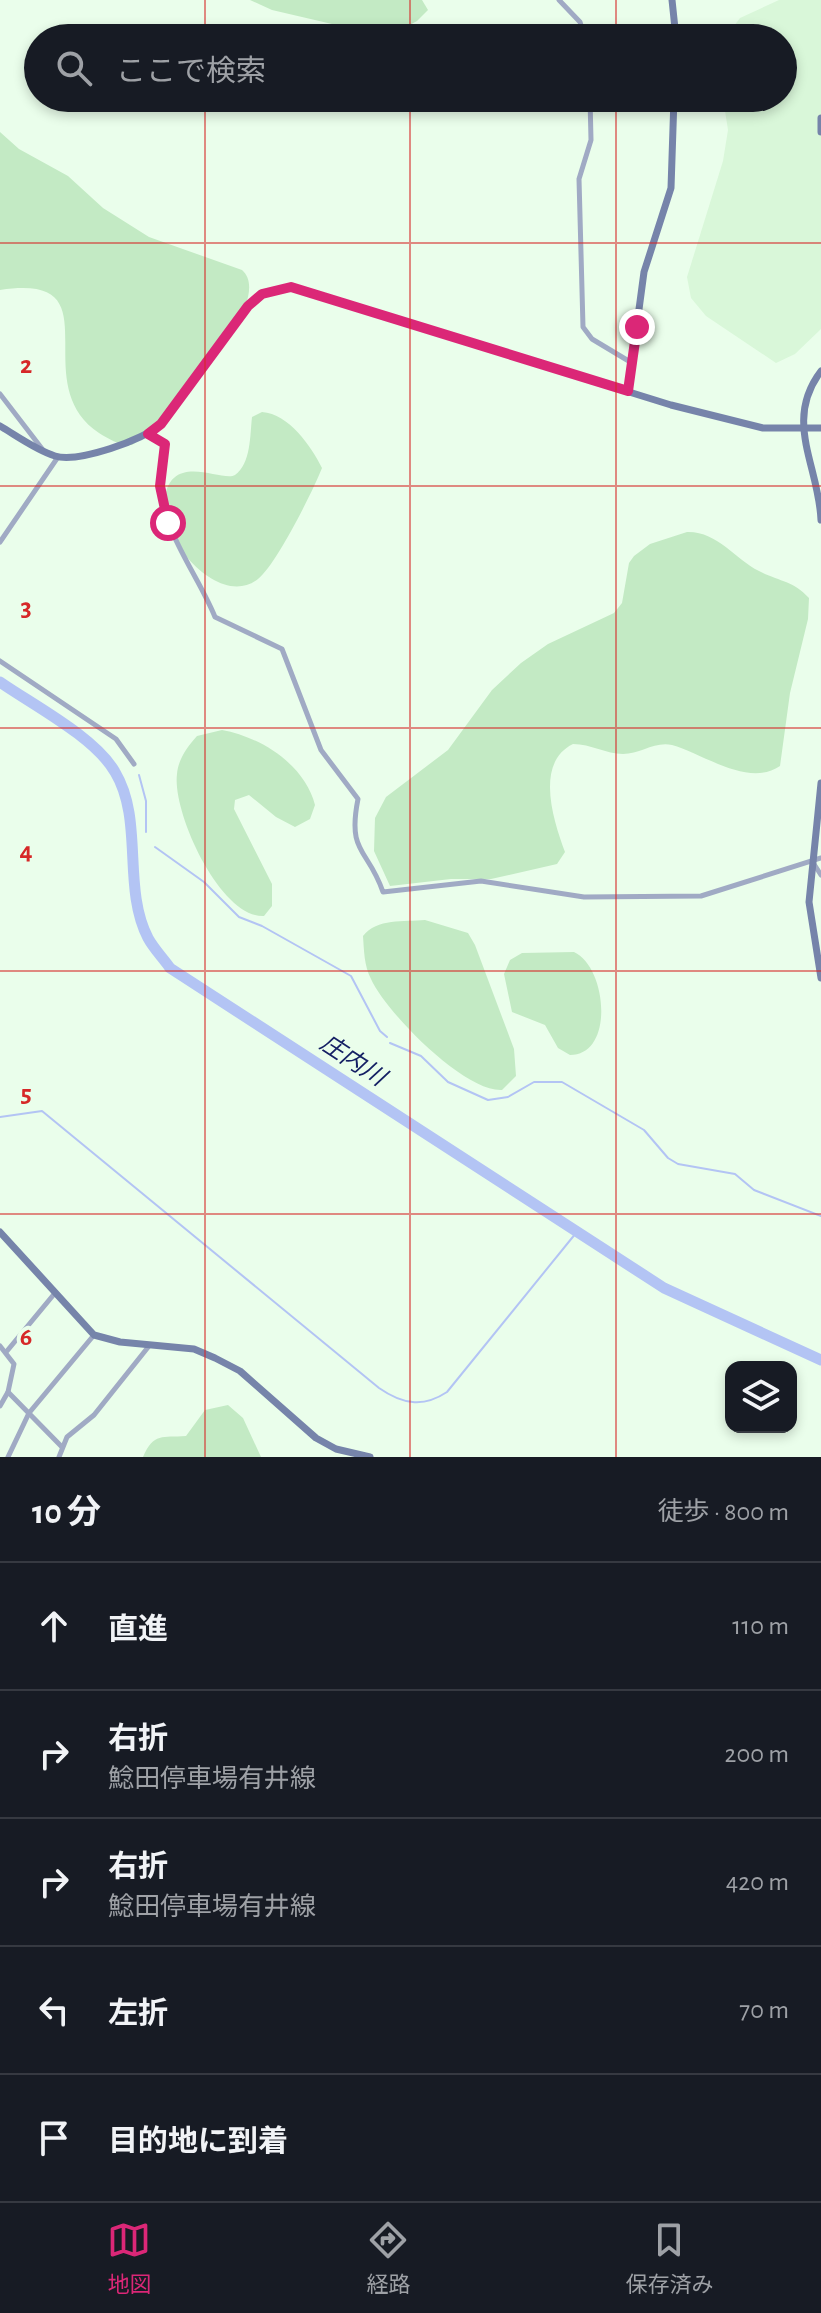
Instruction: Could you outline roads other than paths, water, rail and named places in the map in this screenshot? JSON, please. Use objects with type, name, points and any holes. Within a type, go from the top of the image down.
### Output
[{"type":"main road","points":[[672,0],[675,24]]},
{"type":"main road","points":[[628,391],[644,272],[671,188],[674,112]]},
{"type":"main road","points":[[821,118],[821,132]]},
{"type":"main road","points":[[0,426],[58,457],[90,453],[148,434],[161,424],[248,306],[262,294],[291,287],[733,421],[803,430],[821,428]]},
{"type":"main road","points":[[821,371],[804,402],[803,430],[821,520]]},
{"type":"main road","points":[[821,783],[809,902],[821,978]]},
{"type":"main road","points":[[0,1232],[94,1335],[149,1346],[194,1349],[227,1364],[256,1384],[316,1438],[336,1449],[370,1457]]},
{"type":"street","points":[[559,0],[581,24]]},
{"type":"street","points":[[566,6],[575,0]]},
{"type":"street","points":[[590,112],[591,140],[579,179],[583,327],[592,339],[632,363]]},
{"type":"street","points":[[0,394],[43,450]]},
{"type":"street","points":[[148,434],[165,444],[160,486],[168,523],[201,582],[215,617],[282,649],[321,750],[358,799],[355,842],[360,854],[372,865],[383,892],[481,881],[584,897],[701,896],[821,858]]},
{"type":"street","points":[[0,542],[58,457]]},
{"type":"street","points":[[0,661],[116,739],[134,764]]},
{"type":"street","points":[[812,861],[821,875]]},
{"type":"street","points":[[816,942],[821,930]]},
{"type":"street","points":[[7,1351],[55,1293]]},
{"type":"street","points":[[8,1457],[29,1413],[94,1335]]},
{"type":"street","points":[[0,1346],[7,1351],[14,1364],[8,1392],[0,1406]]},
{"type":"street","points":[[59,1457],[72,1433],[94,1415],[149,1346]]},
{"type":"street","points":[[8,1392],[62,1447]]},
{"type":"waterway","name":"庄内川","points":[[0,682],[79,734],[106,759],[115,772],[129,811],[140,918],[150,942],[170,968],[664,1288],[821,1360]]},
{"type":"waterway","points":[[139,775],[146,801],[146,832]]},
{"type":"waterway","points":[[155,847],[204,882],[239,917],[262,926],[351,976],[380,1031],[387,1037]]},
{"type":"waterway","points":[[390,1043],[421,1056],[448,1082],[488,1100],[508,1097],[534,1082],[562,1082],[644,1130],[668,1158],[678,1164],[735,1174],[754,1190],[821,1216]]},
{"type":"waterway","points":[[0,1117],[42,1111],[379,1388],[404,1401],[421,1402],[447,1392],[576,1233]]}]
